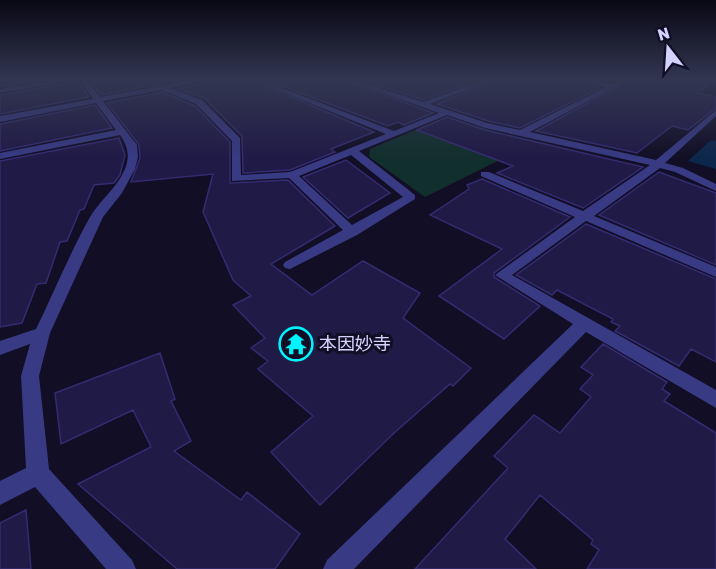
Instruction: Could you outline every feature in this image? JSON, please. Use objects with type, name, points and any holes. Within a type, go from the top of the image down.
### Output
[{"type":"street","points":[[0,119],[72,107]]},
{"type":"street","points":[[101,107],[132,145],[133,157],[130,168],[116,193],[97,216],[42,333],[30,376],[38,474],[123,569]]},
{"type":"street","points":[[204,107],[237,140],[236,178],[292,175],[448,112]]},
{"type":"street","points":[[324,107],[392,133]]},
{"type":"street","points":[[432,107],[485,125],[679,170],[716,188]]},
{"type":"street","points":[[522,133],[573,107]]},
{"type":"street","points":[[716,111],[658,164],[502,275],[716,400]]},
{"type":"street","points":[[0,156],[121,132]]},
{"type":"street","points":[[290,265],[411,197],[353,151]]},
{"type":"street","points":[[485,174],[716,272]]},
{"type":"street","points":[[292,175],[352,232]]},
{"type":"street","points":[[336,569],[584,324]]},
{"type":"street","points":[[0,348],[42,333]]},
{"type":"street","points":[[0,493],[38,474]]},
{"type":"green space","points":[[444,118],[534,143],[425,197],[369,157],[370,149]]},
{"type":"water","points":[[711,140],[716,141],[716,169],[688,161]]},
{"type":"building","points":[[0,107],[39,107],[0,114]]},
{"type":"building","points":[[96,107],[112,128],[0,151],[0,124]]},
{"type":"building","points":[[110,107],[196,107],[230,142],[230,183],[288,180],[335,226],[271,264],[312,295],[363,261],[420,293],[403,318],[471,368],[453,386],[450,384],[394,433],[320,505],[271,452],[313,416],[258,369],[268,361],[251,348],[265,338],[233,305],[251,296],[233,280],[203,212],[213,174],[131,182],[140,158],[139,145]]},
{"type":"building","points":[[213,107],[314,107],[374,132],[331,149],[335,152],[290,170],[243,173],[242,136]]},
{"type":"building","points":[[336,107],[416,107],[433,113],[404,125],[398,122],[388,126]]},
{"type":"building","points":[[445,107],[563,107],[520,128],[488,121]]},
{"type":"building","points":[[581,107],[716,107],[688,130],[672,126],[637,153],[536,131]]},
{"type":"building","points":[[447,117],[485,130],[643,167],[583,208],[497,173],[513,166],[417,130]]},
{"type":"building","points":[[119,138],[125,155],[120,175],[114,183],[94,185],[67,241],[60,242],[46,283],[37,284],[22,323],[0,327],[0,161]]},
{"type":"building","points":[[346,160],[390,193],[348,218],[303,177]]},
{"type":"building","points":[[659,172],[716,193],[716,265],[599,215]]},
{"type":"building","points":[[482,179],[570,217],[494,273],[494,277],[540,306],[504,339],[439,296],[502,249],[430,215],[469,189],[467,185]]},
{"type":"building","points":[[586,224],[716,279],[716,362],[691,349],[679,366],[615,331],[620,326],[611,322],[613,319],[557,290],[552,295],[516,275]]},
{"type":"building","points":[[603,344],[667,382],[662,389],[670,394],[664,401],[716,433],[716,569],[587,569],[599,550],[591,544],[593,540],[540,495],[505,539],[536,569],[415,569],[508,468],[494,456],[534,415],[560,433],[591,397],[580,389],[593,375],[581,367]]},
{"type":"building","points":[[160,353],[175,399],[171,401],[191,441],[174,451],[241,500],[247,492],[300,534],[275,569],[177,569],[78,484],[151,447],[133,410],[61,444],[55,393]]},
{"type":"building","points":[[26,510],[31,569],[0,569],[0,523]]},
{"type":"place","name":"本因妙寺","points":[[296,344]]}]
